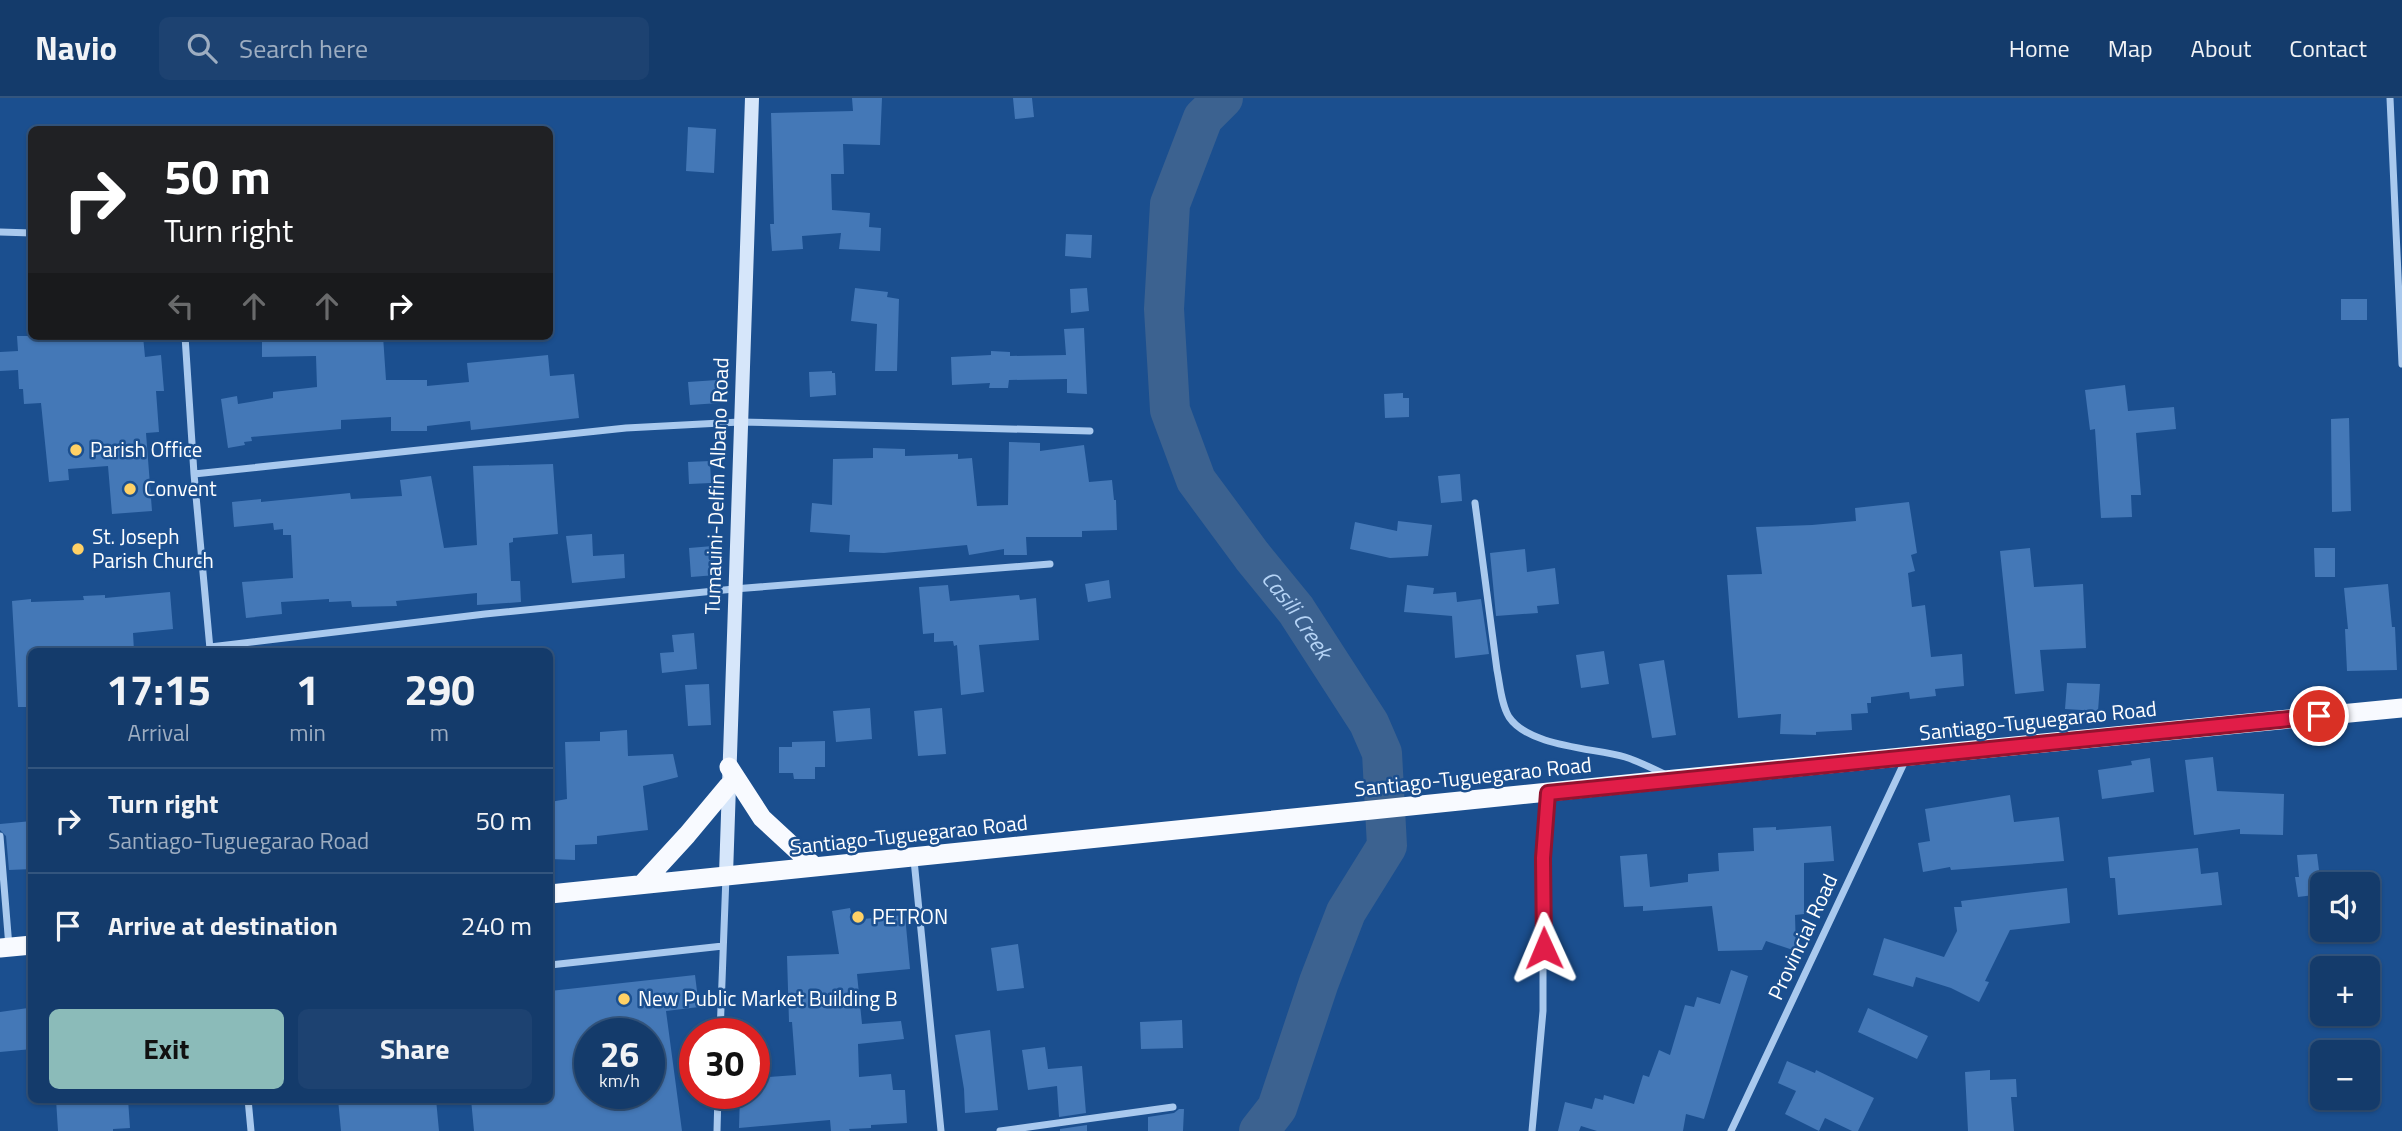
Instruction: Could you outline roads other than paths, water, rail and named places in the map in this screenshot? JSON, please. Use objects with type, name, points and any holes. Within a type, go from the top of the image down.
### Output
[{"type":"highway","name":"Santiago-Tuguegarao Road","points":[[553,894],[2402,708]]},
{"type":"highway","points":[[642,884],[687,835],[728,776],[762,818],[815,867]]},
{"type":"highway","points":[[4,948],[28,945]]},
{"type":"main road","name":"Tumauini-Delfin Albano Road","points":[[726,875],[752,98]]},
{"type":"street","points":[[2390,98],[2402,364]]},
{"type":"street","points":[[0,232],[28,233]]},
{"type":"street","points":[[185,340],[210,648]]},
{"type":"street","points":[[194,474],[626,428],[740,422],[1090,431]]},
{"type":"street","points":[[1475,502],[1497,670],[1502,697],[1510,717],[1527,731],[1549,740],[1573,748],[1623,756],[1675,779]]},
{"type":"street","points":[[218,648],[485,614],[734,589],[1050,564]]},
{"type":"street","name":"Provincial Road","points":[[1731,1131],[1906,757]]},
{"type":"street","points":[[1532,1131],[1543,1011],[1543,858],[1548,793]]},
{"type":"street","points":[[0,836],[4,948]]},
{"type":"street","points":[[914,857],[941,1131]]},
{"type":"street","points":[[721,1018],[726,875]]},
{"type":"street","points":[[553,965],[723,946]]},
{"type":"street","points":[[248,1103],[251,1131]]},
{"type":"street","points":[[1000,1131],[1173,1108]]},
{"type":"street","points":[[717,1131],[718,1109]]},
{"type":"waterway","name":"Casili Creek","points":[[1223,98],[1203,118],[1170,204],[1164,309],[1170,410],[1196,480],[1296,610],[1369,723],[1382,753],[1387,846],[1346,912],[1319,982],[1277,1108],[1259,1131]]},
{"type":"place","name":"Parish Office","points":[[76,450]]},
{"type":"place","name":"Convent","points":[[130,489]]},
{"type":"place","name":"St. Joseph Parish Church","points":[[78,549]]},
{"type":"place","name":"PETRON","points":[[858,917]]},
{"type":"place","name":"New Public Market Building B","points":[[624,999]]}]
